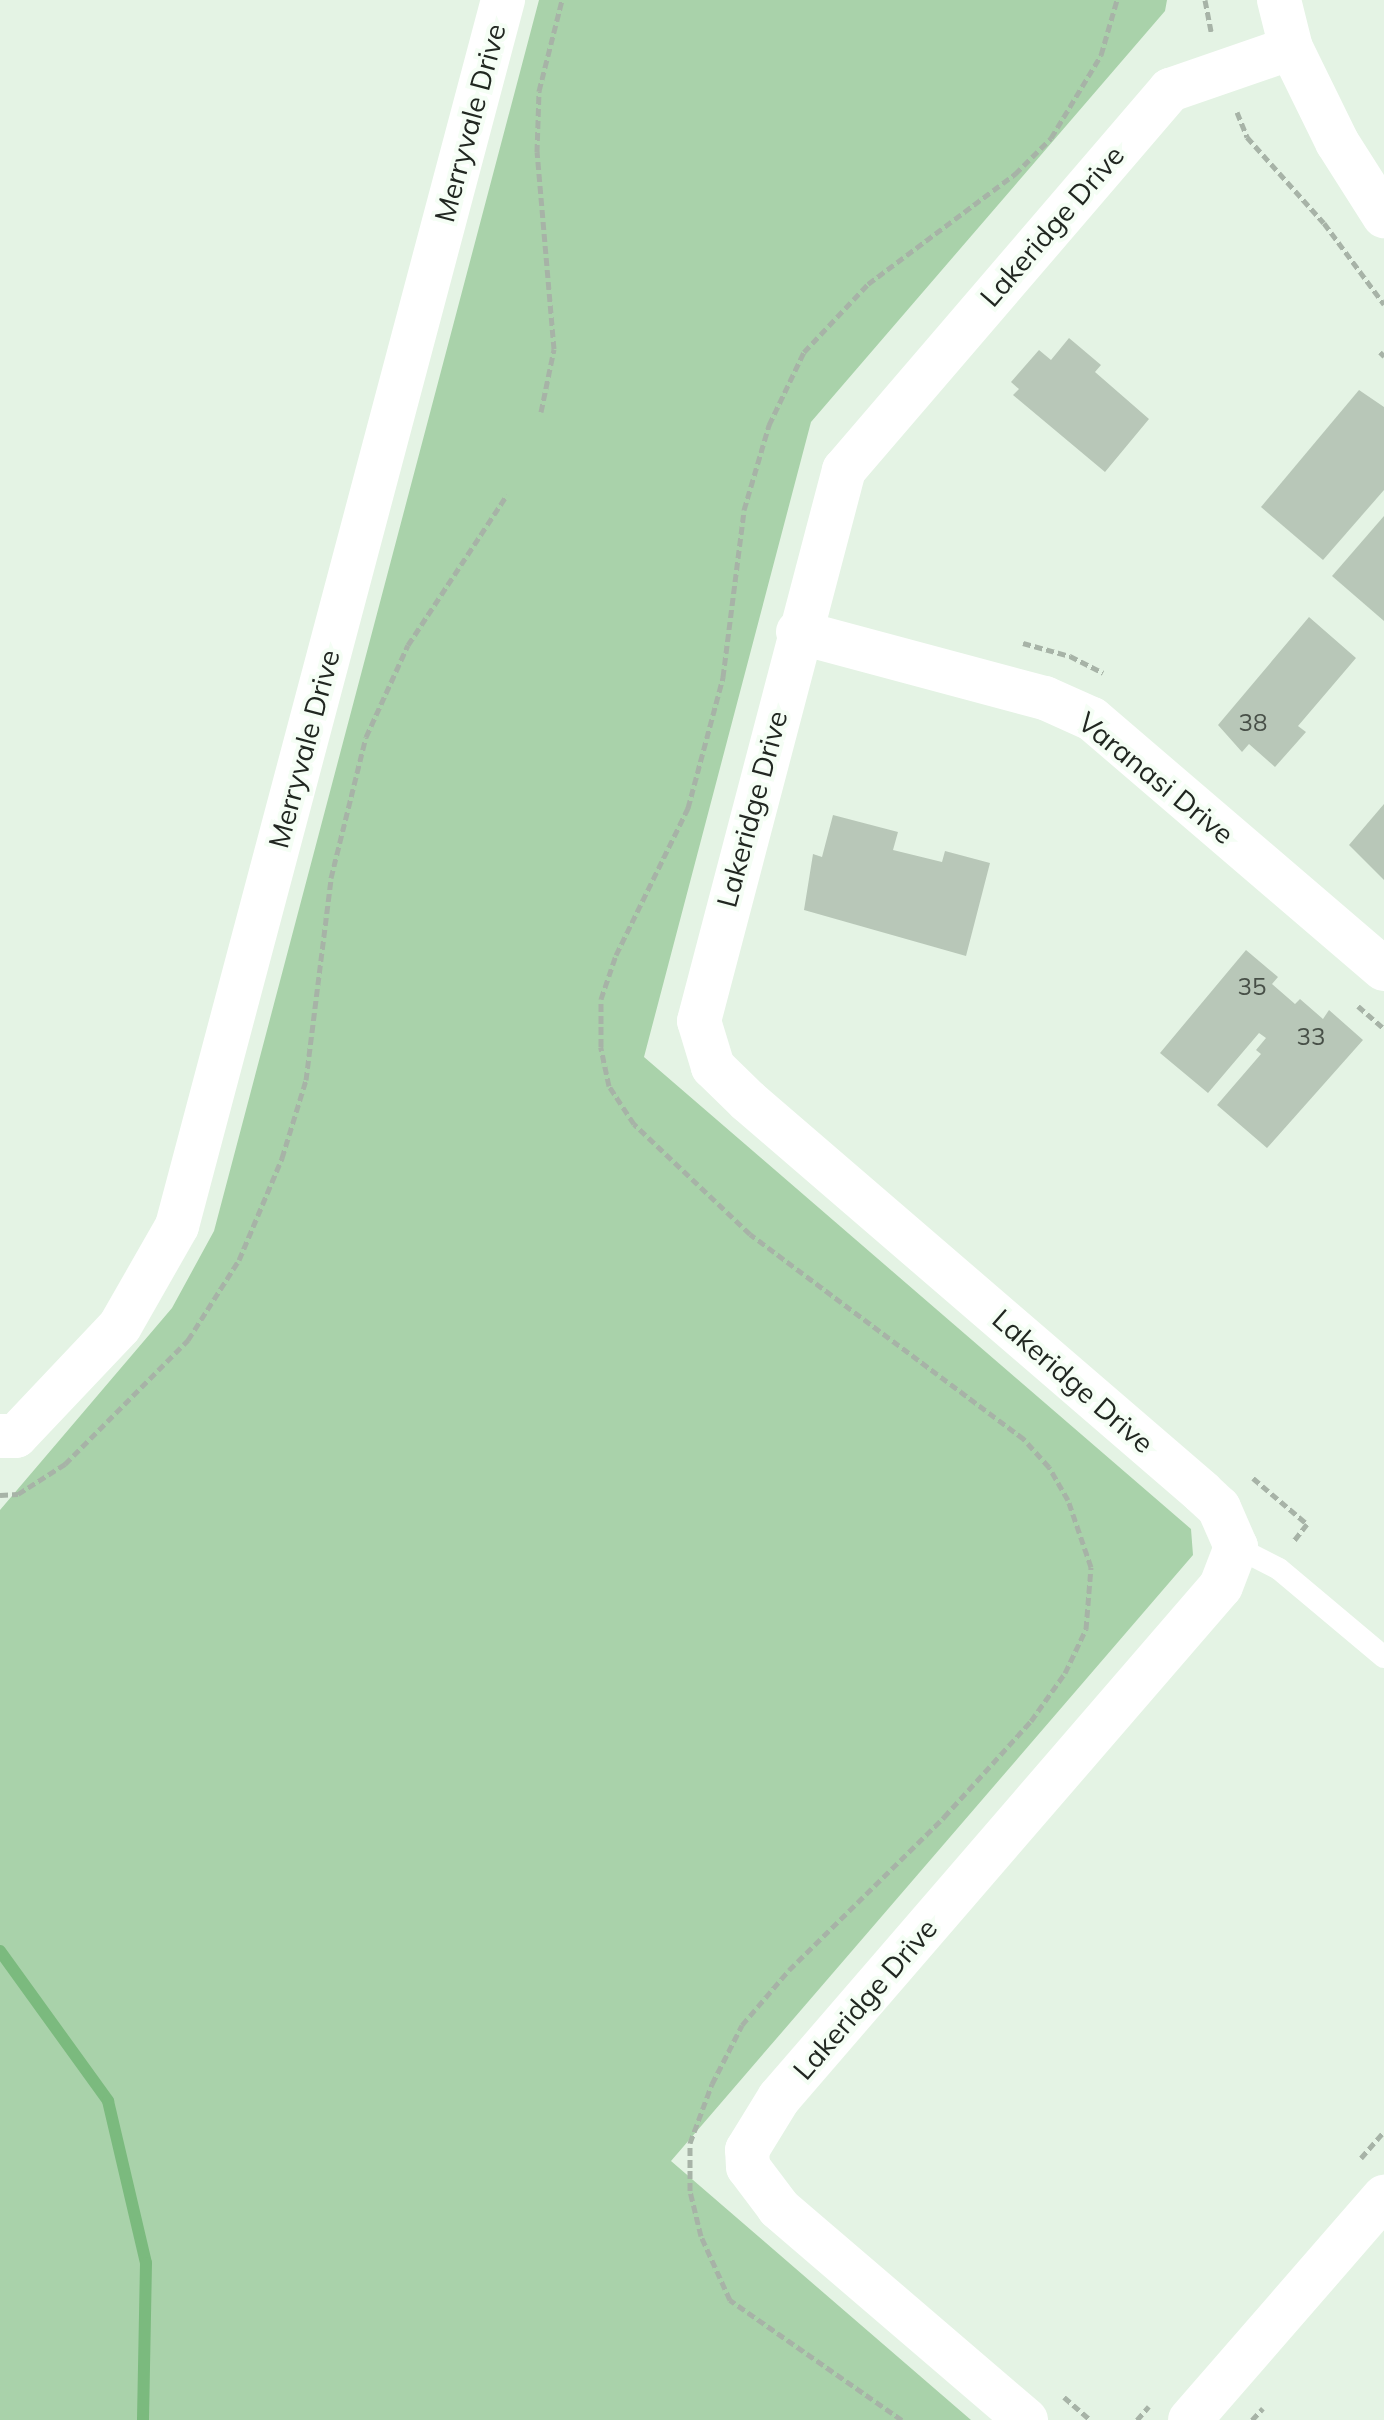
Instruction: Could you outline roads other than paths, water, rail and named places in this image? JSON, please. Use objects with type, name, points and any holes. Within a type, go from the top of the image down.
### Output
[{"type":"street","name":"Merryvale Drive","points":[[0,1436],[16,1436],[120,1326],[177,1226],[503,0]]},
{"type":"street","points":[[1279,0],[1291,48],[1337,142],[1384,216]]},
{"type":"street","name":"Lakeridge Drive","points":[[1026,2420],[779,2208],[748,2167],[747,2150],[779,2098],[1221,1586],[1236,1547],[1219,1508],[1202,1492],[713,1067],[699,1021],[798,632],[844,470],[1170,90],[1291,48]]},
{"type":"street","name":"Varanasi Drive","points":[[798,632],[1045,698],[1092,719],[1384,969]]},
{"type":"street","points":[[1190,2420],[1384,2197]]},
{"type":"lane","points":[[1236,1547],[1279,1569],[1384,1657]]},
{"type":"waterway","points":[[0,1951],[108,2101],[146,2263],[143,2420]]}]
